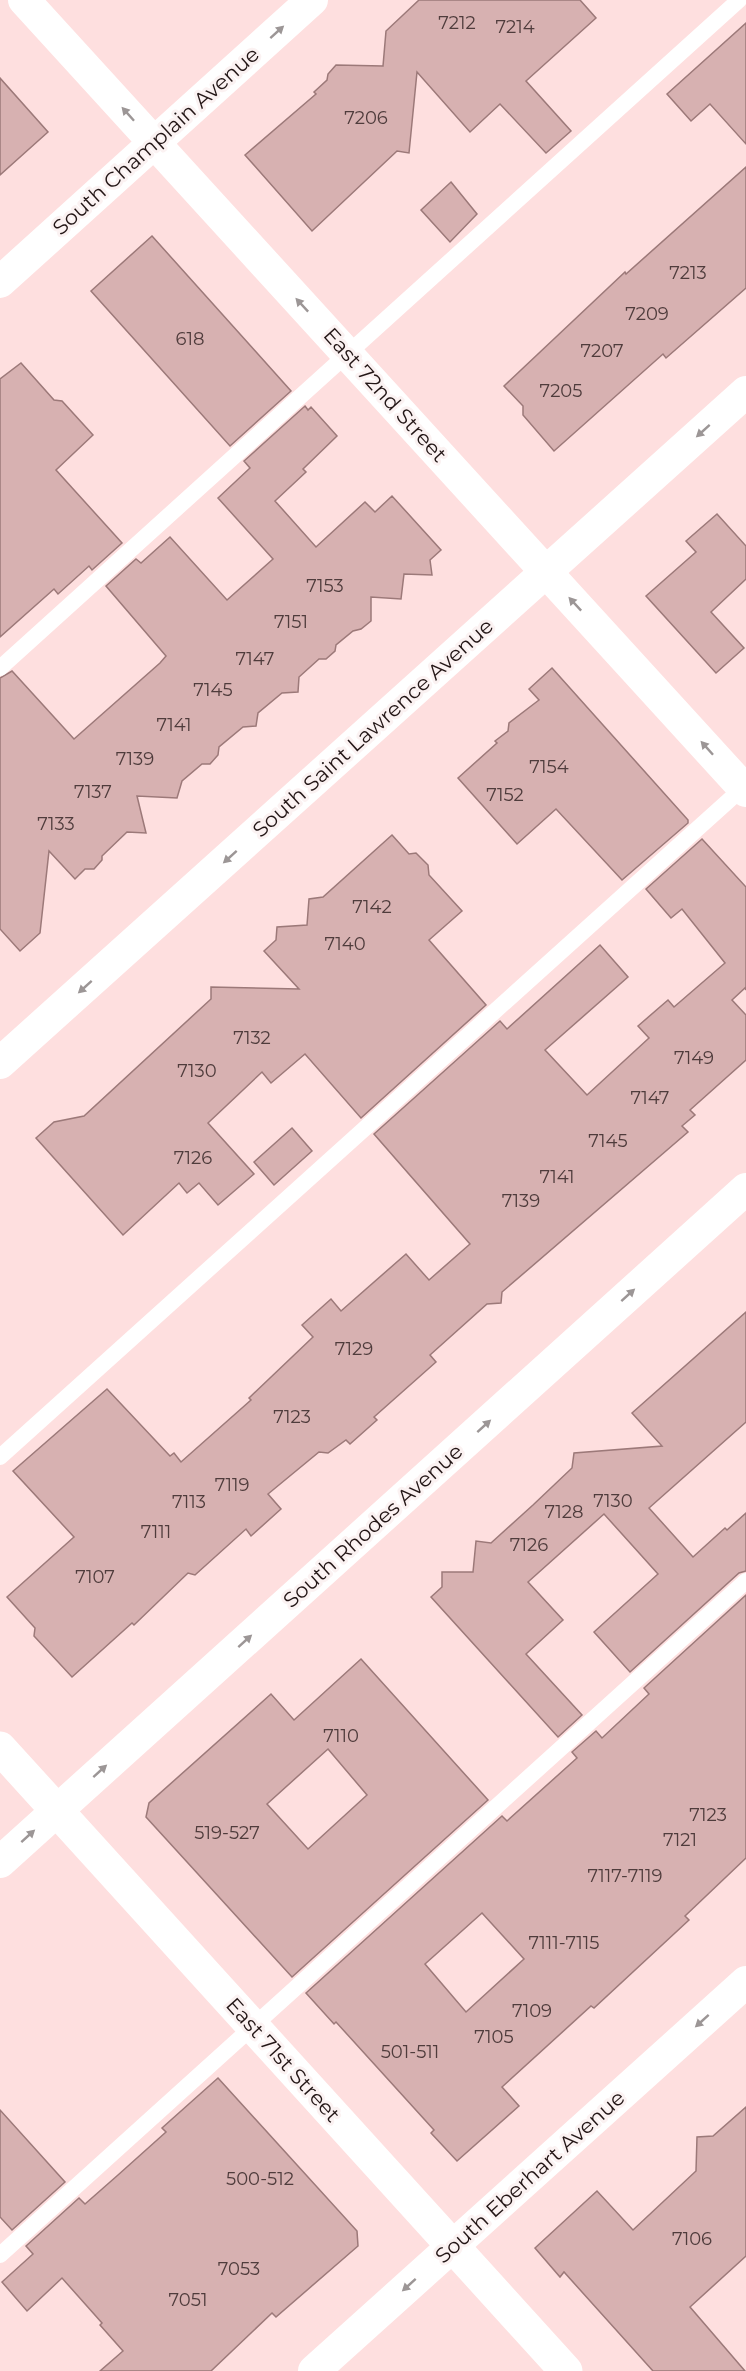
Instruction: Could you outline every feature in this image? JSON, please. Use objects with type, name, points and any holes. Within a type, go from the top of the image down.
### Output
[{"type":"main road","name":"East 71st Street","points":[[0,1748],[566,2371]]},
{"type":"street","name":"East 72nd Street","points":[[24,0],[745,788]]},
{"type":"street","name":"South Champlain Avenue","points":[[0,282],[312,0]]},
{"type":"street","name":"South Saint Lawrence Avenue","points":[[0,1064],[746,392]]},
{"type":"street","name":"South Rhodes Avenue","points":[[0,1862],[746,1189]]},
{"type":"street","name":"South Eberhart Avenue","points":[[314,2371],[746,1982]]},
{"type":"lane","points":[[0,668],[739,0]]},
{"type":"lane","points":[[0,1458],[745,788]]},
{"type":"lane","points":[[0,2255],[746,1581]]},
{"type":"building","points":[[419,0],[580,0],[596,18],[526,81],[571,131],[546,153],[500,104],[470,132],[417,72],[409,153],[397,151],[312,231],[245,155],[316,94],[314,92],[327,80],[328,74],[336,65],[383,66],[386,31]]},
{"type":"building","points":[[746,23],[746,144],[710,104],[691,121],[667,94]]},
{"type":"building","points":[[0,78],[48,132],[0,175]]},
{"type":"building","points":[[746,167],[746,288],[666,358],[663,354],[554,451],[523,415],[523,406],[504,386],[625,272],[626,274]]},
{"type":"building","points":[[451,182],[477,214],[450,242],[421,210]]},
{"type":"building","points":[[152,236],[291,391],[230,446],[91,291]]},
{"type":"building","points":[[21,363],[54,400],[62,401],[93,435],[56,470],[122,543],[92,570],[89,566],[58,594],[54,589],[0,637],[0,379]]},
{"type":"building","points":[[305,406],[308,410],[311,407],[337,436],[303,469],[306,472],[275,501],[316,547],[365,502],[375,512],[392,496],[441,550],[430,560],[432,575],[404,574],[401,599],[371,597],[371,621],[361,629],[353,631],[336,645],[335,651],[326,659],[319,659],[299,677],[298,692],[282,693],[258,713],[256,726],[243,727],[219,747],[218,755],[210,764],[202,764],[182,781],[177,798],[137,796],[146,833],[127,832],[102,856],[102,860],[94,869],[85,869],[75,879],[49,851],[40,933],[20,951],[0,929],[0,678],[12,671],[74,739],[160,663],[166,656],[106,586],[136,559],[141,563],[170,537],[227,600],[273,559],[218,498],[250,468],[244,461]]},
{"type":"building","points":[[717,514],[746,546],[746,579],[711,612],[744,648],[716,673],[646,596],[696,552],[686,541]]},
{"type":"building","points":[[552,668],[688,820],[688,823],[622,880],[556,809],[517,844],[458,778],[497,743],[495,741],[508,731],[509,723],[539,700],[529,689]]},
{"type":"building","points":[[392,835],[409,854],[416,853],[428,865],[429,875],[462,911],[429,940],[486,1005],[361,1118],[305,1054],[271,1083],[262,1072],[208,1123],[254,1174],[218,1205],[199,1183],[187,1193],[179,1183],[123,1235],[36,1138],[54,1122],[84,1116],[211,999],[211,987],[299,989],[264,951],[276,940],[277,927],[307,925],[309,899],[323,897]]},
{"type":"building","points":[[702,839],[746,887],[746,990],[745,988],[732,1000],[746,1015],[746,1060],[690,1110],[695,1115],[682,1126],[688,1132],[502,1292],[501,1303],[487,1304],[430,1355],[436,1362],[374,1417],[377,1420],[350,1444],[346,1440],[328,1453],[319,1452],[268,1494],[281,1509],[251,1536],[246,1529],[195,1575],[188,1573],[134,1625],[132,1623],[72,1677],[34,1636],[35,1628],[7,1597],[74,1537],[13,1471],[107,1389],[170,1456],[174,1453],[181,1462],[251,1400],[249,1398],[313,1337],[302,1325],[331,1299],[341,1311],[406,1254],[429,1280],[470,1244],[374,1134],[500,1021],[507,1029],[600,945],[628,977],[545,1050],[587,1095],[649,1038],[638,1026],[668,1000],[674,1007],[725,963],[682,909],[671,918],[646,889]]},
{"type":"building","points":[[292,1128],[312,1151],[274,1185],[254,1162]]},
{"type":"building","points":[[746,1312],[746,1422],[649,1508],[693,1557],[725,1528],[727,1530],[746,1513],[746,1571],[739,1573],[630,1672],[594,1632],[658,1574],[604,1514],[528,1582],[563,1620],[526,1654],[582,1715],[558,1737],[431,1597],[442,1587],[442,1572],[473,1572],[476,1541],[491,1543],[572,1468],[574,1453],[662,1446],[632,1413]]},
{"type":"building","points":[[746,1595],[746,1858],[685,1916],[689,1920],[594,2008],[591,2006],[502,2087],[519,2106],[457,2161],[431,2133],[434,2130],[336,2022],[334,2024],[306,1993],[502,1816],[507,1821],[577,1758],[572,1752],[596,1731],[602,1738],[649,1694],[644,1688]],"holes":[[[482,1913],[524,1959],[466,2012],[425,1964]]]},
{"type":"building","points":[[361,1659],[488,1800],[292,1977],[146,1817],[149,1803],[271,1694],[294,1720]],"holes":[[[328,1749],[367,1795],[308,1849],[267,1804]]]},
{"type":"building","points":[[218,2078],[357,2231],[358,2246],[276,2317],[272,2313],[211,2371],[100,2371],[123,2351],[100,2325],[102,2323],[62,2278],[27,2311],[2,2282],[33,2254],[26,2246],[79,2198],[85,2204],[166,2132],[162,2128]]},
{"type":"building","points":[[746,2107],[746,2256],[690,2307],[745,2371],[653,2371],[564,2272],[560,2277],[535,2248],[597,2191],[633,2230],[696,2171],[697,2137],[713,2136]]},
{"type":"building","points":[[0,2110],[65,2182],[12,2230],[0,2217]]}]
